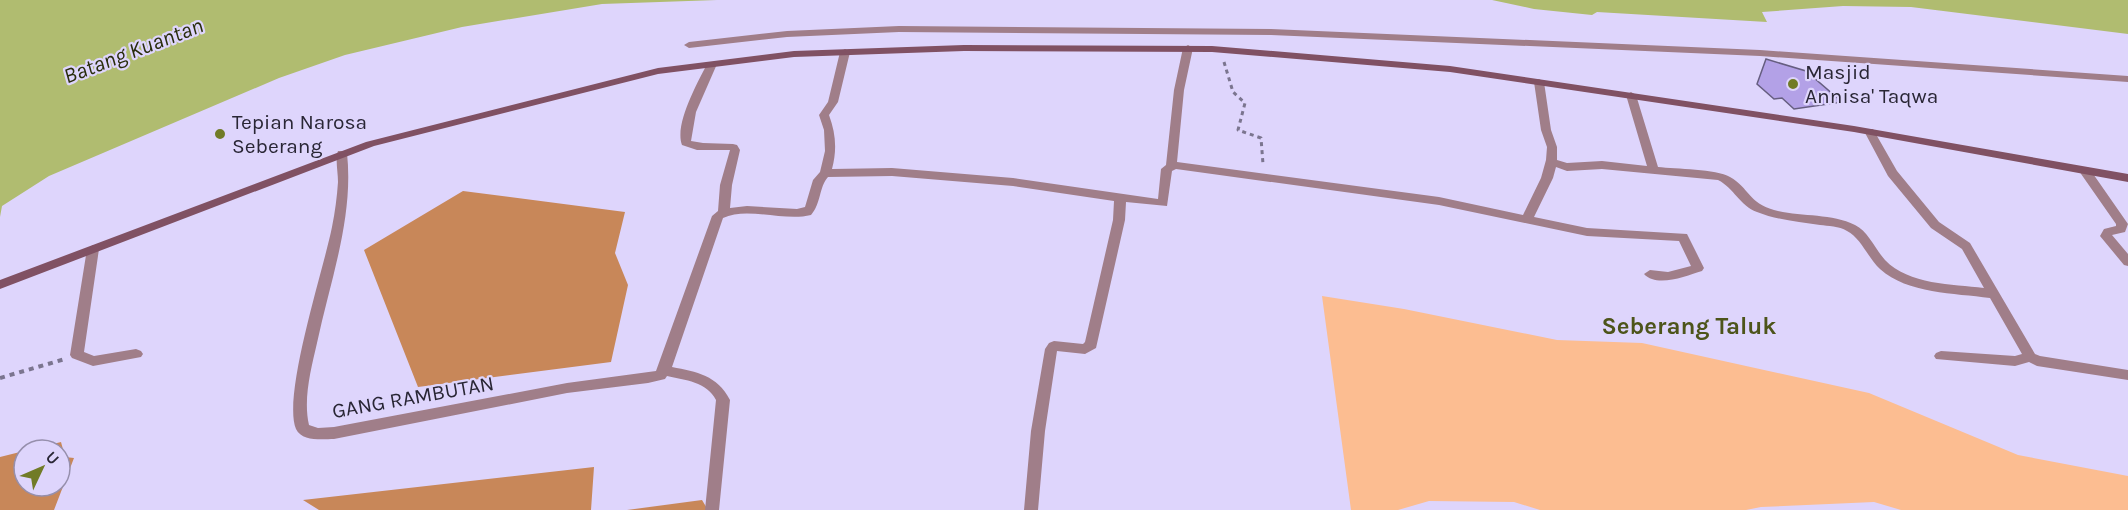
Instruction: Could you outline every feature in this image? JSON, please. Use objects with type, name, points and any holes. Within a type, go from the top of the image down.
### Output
[{"type":"street","points":[[689,45],[787,34],[899,29],[1271,32],[1760,53],[2128,79]]},
{"type":"street","points":[[0,285],[342,153],[408,133],[617,80],[712,64],[794,54],[964,48],[1188,48],[1450,69],[1869,131],[2128,178]]},
{"type":"street","points":[[825,173],[892,172],[1013,182],[1163,203],[1167,169],[1171,165],[1179,90],[1188,48]]},
{"type":"street","points":[[712,510],[723,400],[720,392],[702,379],[664,370],[718,216],[724,212],[807,212],[810,209],[819,180],[825,173],[832,154],[832,141],[824,115],[833,102],[845,52]]},
{"type":"street","points":[[712,64],[688,117],[686,143],[692,146],[733,147],[735,150],[726,185],[724,212]]},
{"type":"street","points":[[1527,219],[1543,189],[1551,162],[1552,147],[1546,130],[1539,82]]},
{"type":"street","points":[[1631,96],[1653,169]]},
{"type":"street","points":[[1869,131],[1893,173],[1935,225],[1966,246],[2030,357],[2037,361],[2128,375]]},
{"type":"street","name":"GANG RAMBUTAN","points":[[342,153],[344,176],[341,214],[306,368],[300,418],[303,428],[310,433],[334,433],[567,388],[648,378],[660,375],[664,370]]},
{"type":"street","points":[[1551,162],[1567,167],[1602,165],[1720,177],[1732,182],[1743,198],[1756,208],[1852,228],[1863,237],[1884,267],[1903,280],[1992,294]]},
{"type":"street","points":[[1171,165],[1439,201],[1587,232],[1683,237],[1698,268],[1668,276],[1650,274]]},
{"type":"street","points":[[2085,171],[2124,227],[2125,231],[2108,232],[2106,237],[2128,262]]},
{"type":"street","points":[[1031,510],[1038,431],[1051,349],[1054,346],[1085,348],[1092,345],[1119,220],[1120,198]]},
{"type":"street","points":[[93,249],[77,355],[93,361],[136,354]]},
{"type":"street","points":[[1941,356],[2015,361],[2030,357]]},
{"type":"path","points":[[1220,50],[1230,75],[1233,92],[1245,103],[1238,130],[1257,136],[1263,143],[1264,177]]},
{"type":"path","points":[[0,378],[77,355]]},
{"type":"shaded area","points":[[463,191],[625,212],[615,253],[628,285],[611,362],[418,387],[364,250]]},
{"type":"shaded area","points":[[1322,296],[1404,309],[1557,340],[1642,343],[1869,393],[2018,455],[2128,476],[2128,510],[1901,510],[1874,502],[1761,507],[1746,510],[1540,510],[1514,502],[1429,501],[1398,510],[1351,510]]},
{"type":"shaded area","points":[[12,454],[12,498],[59,498],[54,510],[0,510],[0,457]]},
{"type":"shaded area","points":[[594,467],[591,510],[319,510],[303,500]]},
{"type":"shaded area","points":[[702,500],[708,510],[627,510]]},
{"type":"water","name":"Batang Kuantan","points":[[0,0],[717,0],[602,4],[462,27],[345,55],[279,78],[49,176],[2,206],[0,217]]},
{"type":"water","points":[[1492,0],[2128,0],[2128,34],[1911,7],[1843,6],[1762,12],[1767,22],[1597,12],[1592,15],[1534,9]]},
{"type":"building","name":"Masjid Annisa' Taqwa","points":[[1766,59],[1806,71],[1842,102],[1794,109],[1782,98],[1774,99],[1757,84]]},
{"type":"place","name":"Masjid Annisa' Taqwa","points":[[1793,84]]},
{"type":"place","name":"Tepian Narosa Seberang","points":[[220,134]]},
{"type":"district","name":"Seberang Taluk","points":[[1689,326]]}]
